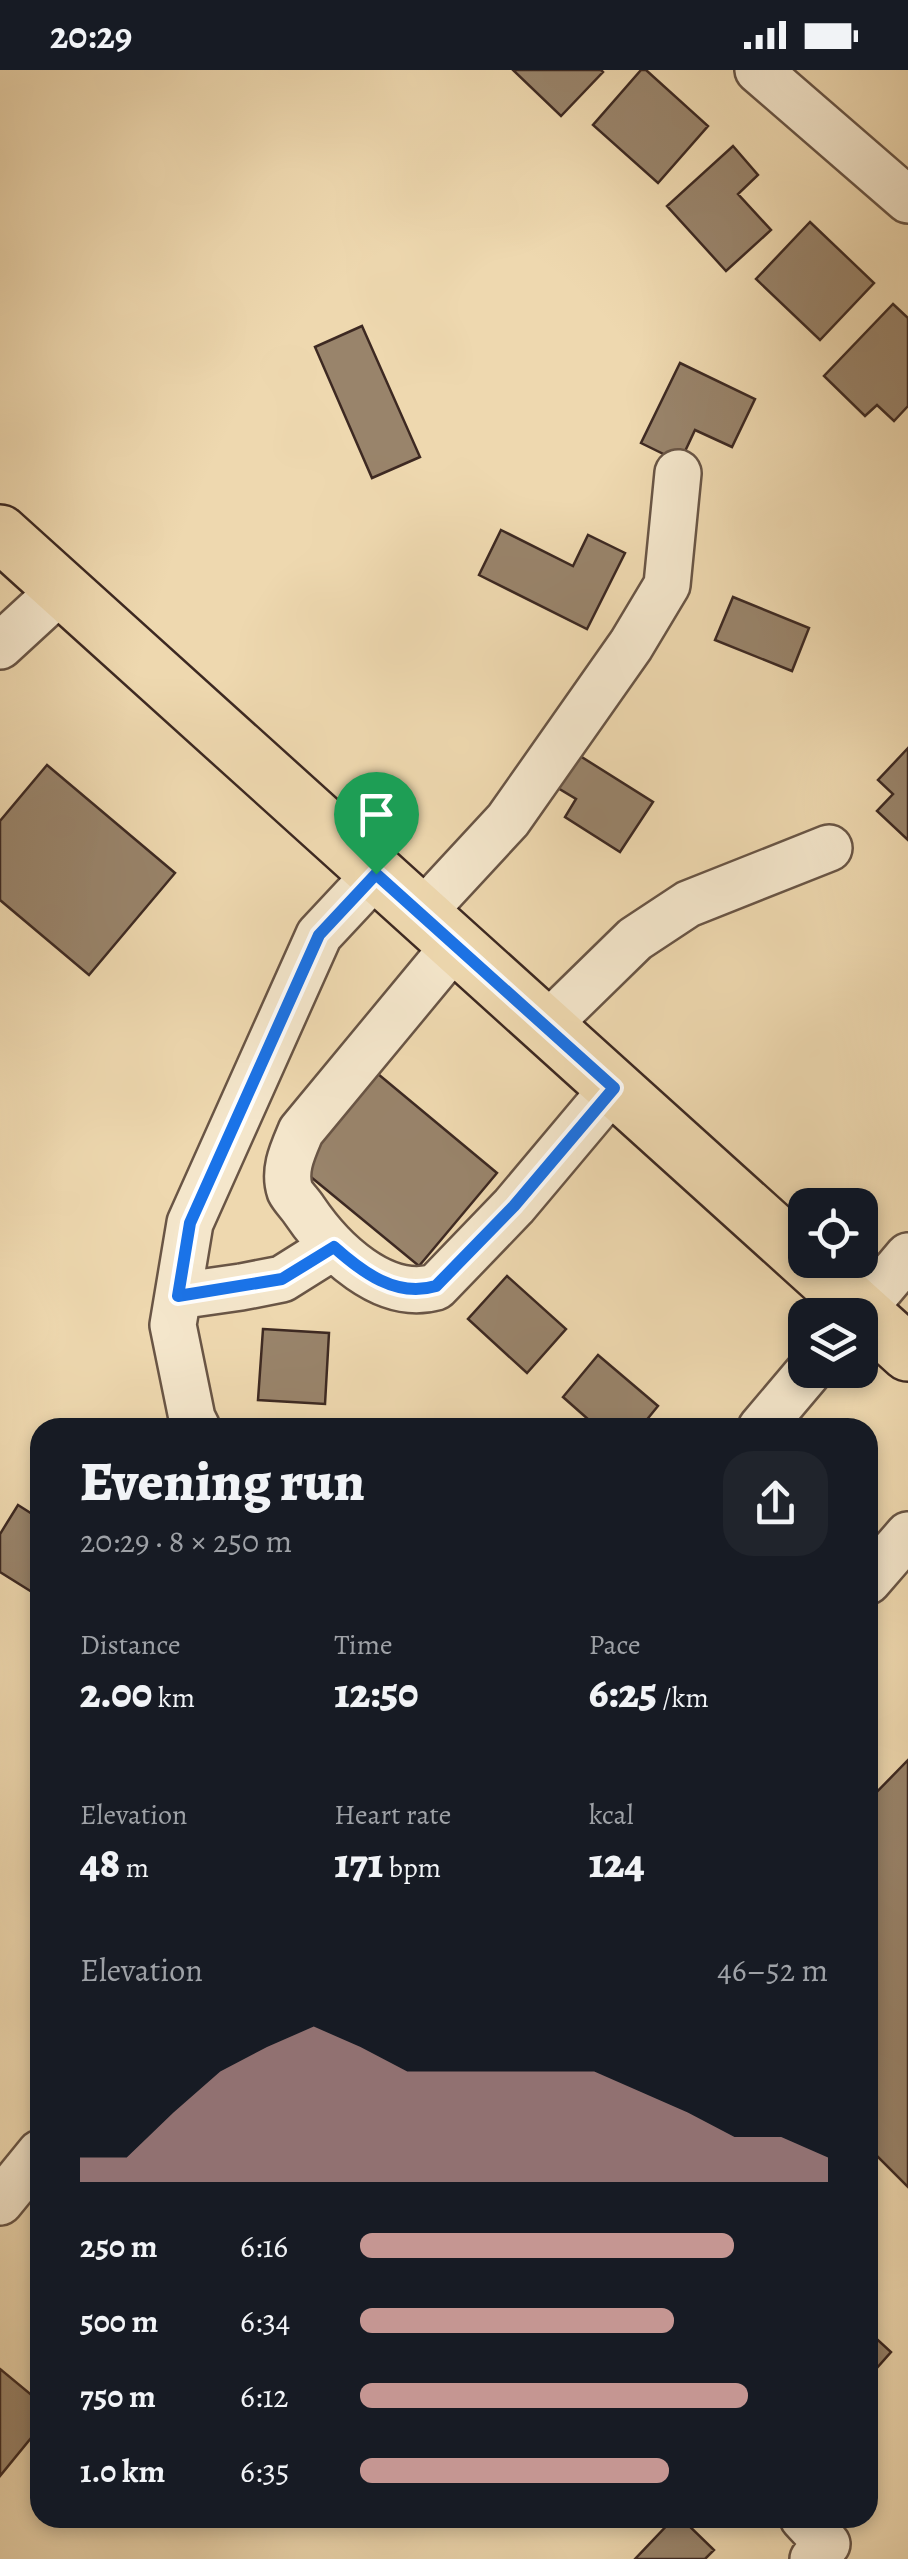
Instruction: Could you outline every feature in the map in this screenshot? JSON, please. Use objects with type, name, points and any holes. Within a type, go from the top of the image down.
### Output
[{"type":"main road","points":[[0,533],[788,1245]]},
{"type":"main road","points":[[823,1278],[844,1298]]},
{"type":"main road","points":[[878,1328],[908,1352]]},
{"type":"street","points":[[758,70],[908,200]]},
{"type":"street","points":[[614,1088],[514,1206],[436,1286],[420,1291],[395,1288],[356,1266],[323,1238],[290,1190],[288,1160],[301,1131],[508,820],[631,645],[667,585],[678,473]]},
{"type":"street","points":[[0,646],[62,589]]},
{"type":"street","points":[[546,1026],[634,939],[688,904],[829,848]]},
{"type":"street","points":[[192,1418],[173,1325],[190,1223],[319,935],[376,874]]},
{"type":"street","points":[[178,1296],[282,1279],[334,1247]]},
{"type":"street","points":[[872,1298],[908,1256]]},
{"type":"street","points":[[769,1418],[795,1388]]},
{"type":"street","points":[[878,1570],[908,1535]]},
{"type":"street","points":[[0,2202],[30,2165]]},
{"type":"building","points":[[513,70],[601,70],[603,72],[561,116]]},
{"type":"building","points":[[641,70],[646,70],[708,126],[658,183],[593,125]]},
{"type":"building","points":[[733,146],[758,175],[738,194],[771,230],[726,271],[667,206]]},
{"type":"building","points":[[810,222],[874,283],[820,340],[756,279]]},
{"type":"building","points":[[893,304],[908,318],[908,406],[894,421],[877,405],[865,416],[824,376]]},
{"type":"building","points":[[362,326],[420,457],[372,478],[315,347]]},
{"type":"building","points":[[680,363],[755,399],[732,447],[695,430],[680,462],[641,443]]},
{"type":"building","points":[[501,530],[573,566],[588,535],[625,553],[587,629],[479,575]]},
{"type":"building","points":[[733,597],[809,628],[792,671],[715,640]]},
{"type":"building","points":[[908,748],[908,840],[877,811],[893,794],[878,780]]},
{"type":"building","points":[[569,749],[653,802],[620,852],[565,817],[576,799],[548,782]]},
{"type":"building","points":[[47,765],[175,873],[89,975],[0,900],[0,821]]},
{"type":"building","points":[[378,1074],[497,1173],[419,1266],[300,1168]]},
{"type":"building","points":[[507,1276],[566,1329],[527,1373],[468,1319]]},
{"type":"building","points":[[263,1329],[329,1333],[325,1404],[258,1400]]},
{"type":"building","points":[[598,1355],[658,1406],[648,1418],[587,1418],[563,1397]]},
{"type":"building","points":[[18,1505],[30,1513],[30,1591],[0,1572],[0,1534]]},
{"type":"building","points":[[908,1760],[908,2187],[878,2157],[878,1791]]},
{"type":"building","points":[[878,2340],[891,2352],[878,2367]]},
{"type":"building","points":[[0,2369],[30,2394],[30,2439],[0,2476]]},
{"type":"building","points":[[664,2528],[691,2528],[714,2550],[705,2559],[635,2559]]},
{"type":"route","points":[[376,874],[614,1088],[514,1206],[436,1286],[420,1291],[395,1288],[356,1266],[334,1247],[282,1279],[178,1296],[190,1223],[319,935],[376,874]]}]
